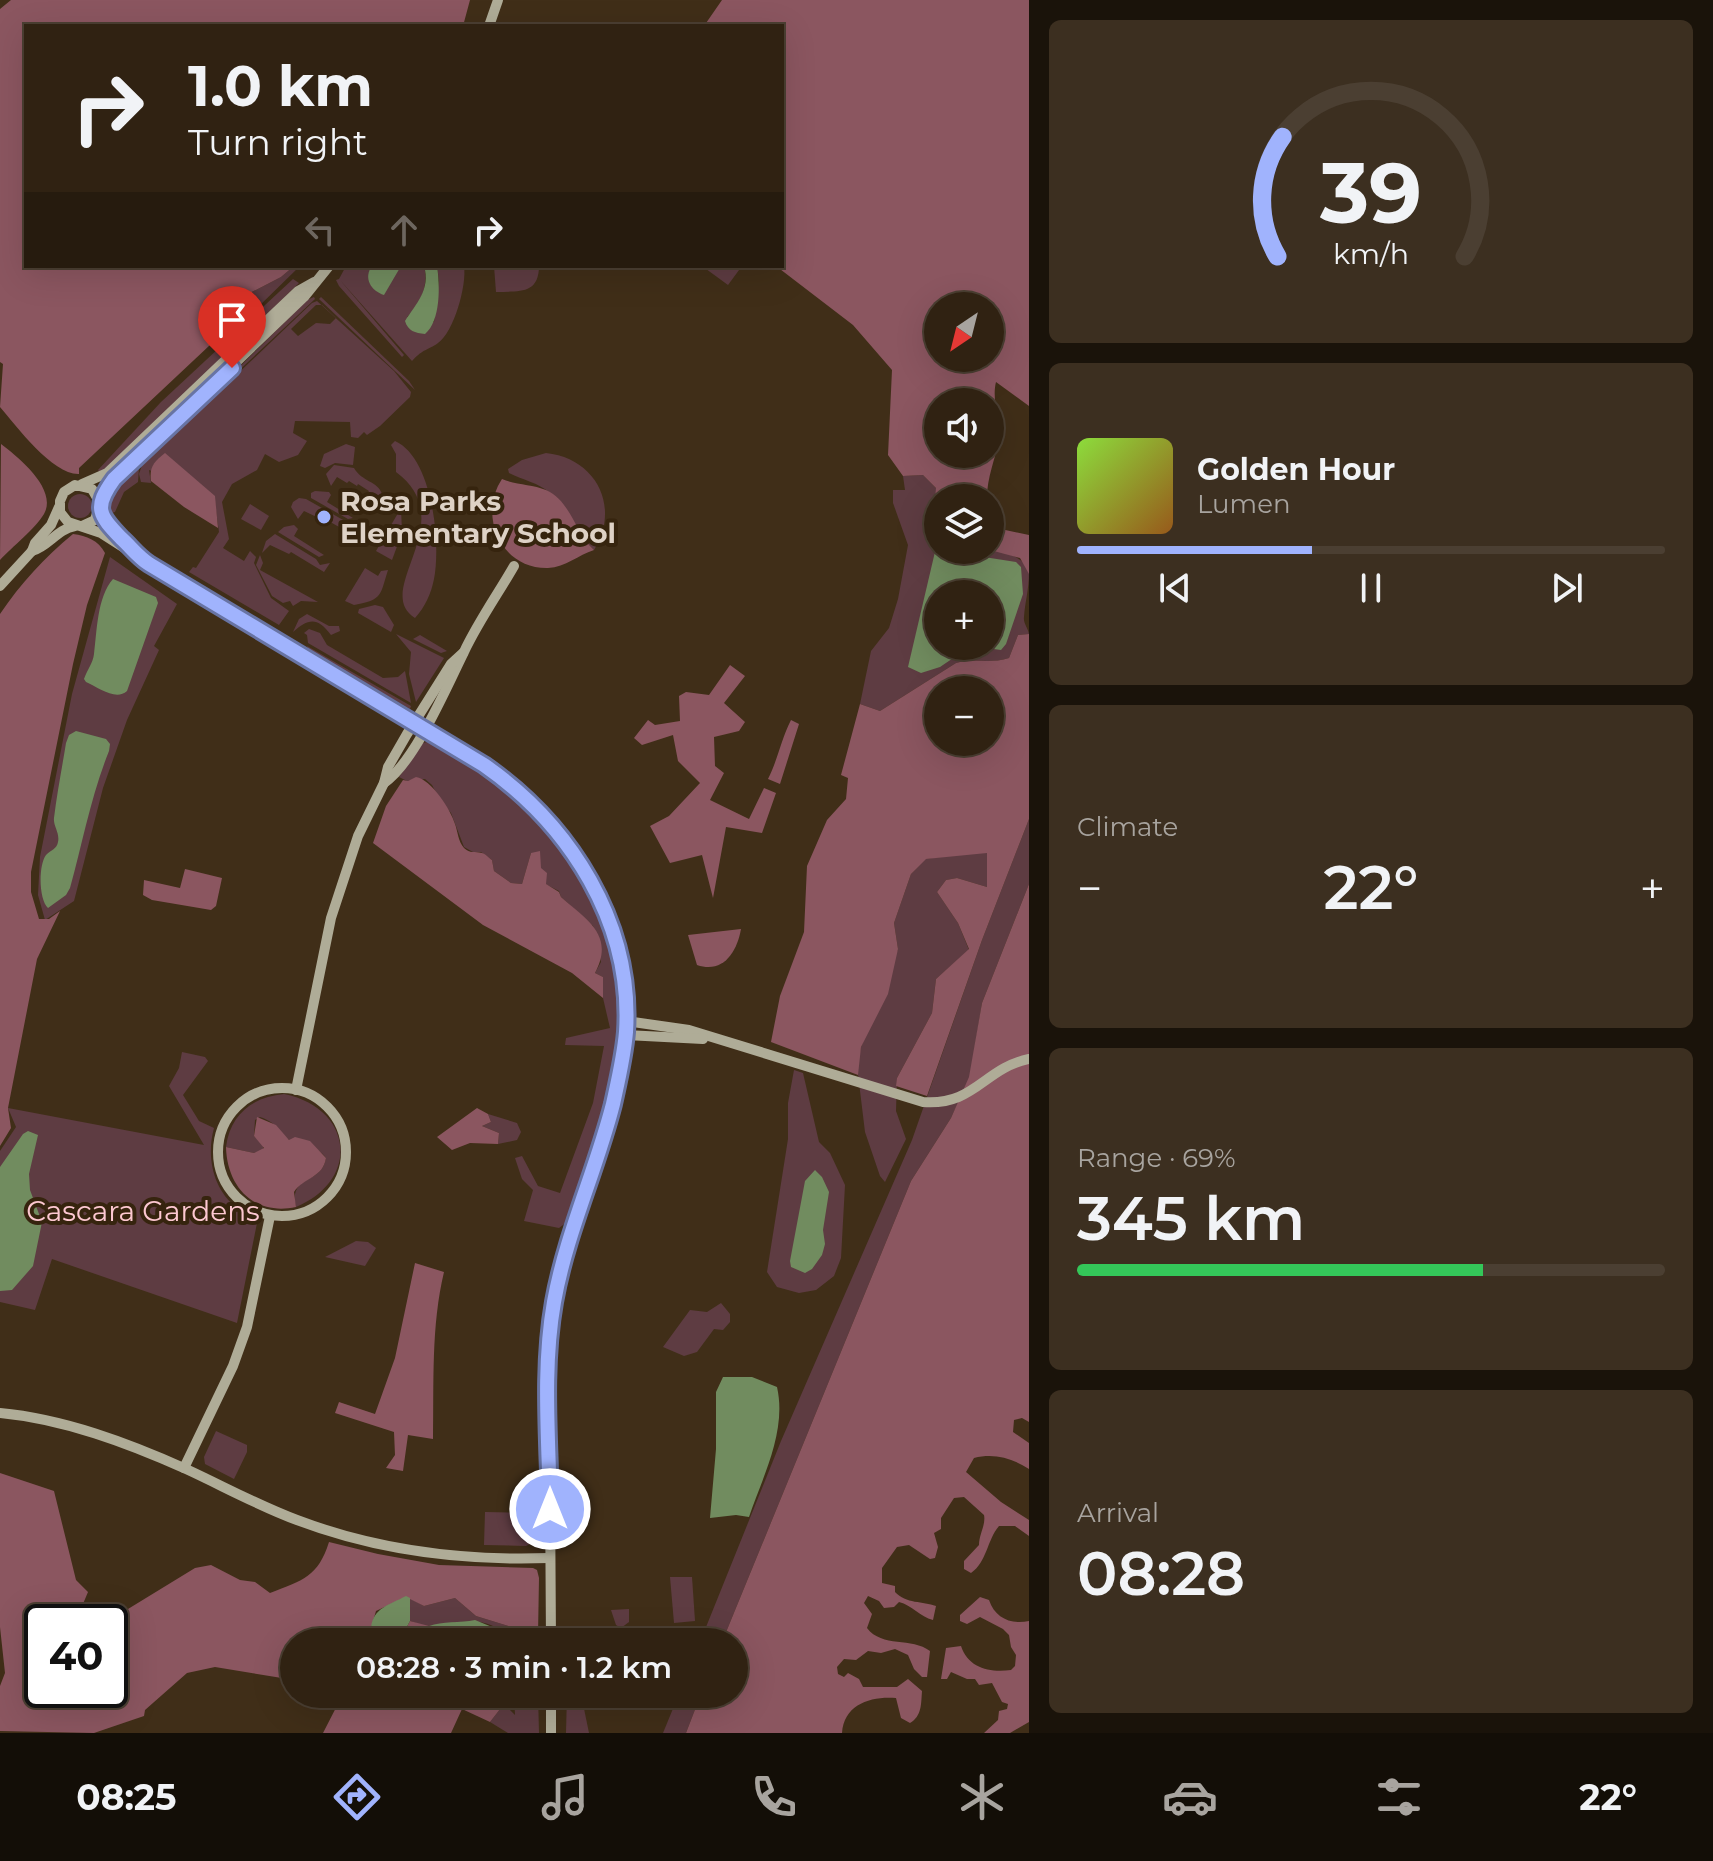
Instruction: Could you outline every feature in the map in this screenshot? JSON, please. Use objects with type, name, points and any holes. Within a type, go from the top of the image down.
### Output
[{"type":"street","points":[[490,24],[498,0]]},
{"type":"street","points":[[32,551],[40,549],[63,529],[95,520],[118,475],[285,316],[327,268]]},
{"type":"street","points":[[0,586],[51,525],[64,492],[107,473],[298,291],[314,282]]},
{"type":"street","points":[[82,484],[92,489],[105,522],[132,552]]},
{"type":"street","points":[[59,507],[62,517],[79,526],[92,528],[514,787],[544,815],[570,847],[599,898],[616,944],[624,985],[626,1035],[612,1106],[557,1288],[549,1338],[551,1628]]},
{"type":"street","points":[[384,783],[394,776],[424,729],[463,653],[514,566]]},
{"type":"street","points":[[296,1090],[334,908],[358,836],[384,783],[388,767],[413,723],[451,664],[463,653]]},
{"type":"street","points":[[626,1021],[679,1028],[923,1102],[950,1101],[975,1089],[1002,1068],[1029,1059]]},
{"type":"street","points":[[626,1035],[713,1039]]},
{"type":"street","points":[[268,1090],[296,1090],[315,1098],[333,1114],[344,1135],[346,1159],[338,1184],[321,1203],[298,1215],[270,1216],[248,1207],[229,1189],[219,1165],[219,1139],[229,1117],[246,1100],[268,1090]]},
{"type":"street","points":[[184,1468],[233,1366],[247,1327],[270,1216]]},
{"type":"street","points":[[0,1413],[71,1426],[184,1468],[295,1519],[361,1540],[429,1554],[549,1558]]},
{"type":"street","points":[[551,1708],[551,1733]]},
{"type":"green space","points":[[292,268],[298,268],[215,349],[243,312],[240,308],[246,295]]},
{"type":"green space","points":[[345,268],[397,271],[399,268],[424,268],[423,294],[407,317],[434,322],[439,281],[437,268],[464,268],[458,308],[449,329],[438,343],[412,361],[340,280],[404,355],[402,357],[339,286],[336,280]]},
{"type":"green space","points":[[494,268],[539,268],[535,282],[526,290],[496,292]]},
{"type":"green space","points":[[705,268],[741,268],[728,285]]},
{"type":"green space","points":[[293,279],[299,283],[102,475],[98,470],[161,402]]},
{"type":"green space","points":[[314,297],[115,487],[121,476],[209,397],[307,300]]},
{"type":"green space","points":[[321,297],[409,381],[415,390],[319,299]]},
{"type":"green space","points":[[317,301],[321,305],[316,305],[291,329],[298,336],[316,323],[330,324],[336,318],[394,371],[411,392],[410,397],[380,426],[358,438],[351,437],[350,422],[295,421],[293,433],[307,441],[298,455],[279,462],[265,454],[257,470],[232,484],[222,502],[229,539],[223,548],[244,561],[250,551],[256,557],[254,563],[271,598],[289,611],[279,625],[189,572],[196,568],[219,532],[214,496],[149,470],[151,483],[141,482],[139,474],[142,465]]},
{"type":"green space","points":[[395,441],[408,450],[418,465],[426,483],[435,524],[434,579],[427,600],[415,618],[404,606],[403,590],[420,533],[421,512],[414,491],[396,472],[396,454],[391,445]]},
{"type":"green space","points":[[346,444],[355,447],[353,465],[335,463],[325,468],[320,466],[324,454]]},
{"type":"green space","points":[[546,453],[578,464],[599,487],[605,517],[602,534],[594,550],[550,493],[509,473],[508,469],[522,460]]},
{"type":"green space","points":[[334,465],[354,468],[377,486],[382,494],[378,503],[369,497],[363,501],[369,491],[358,484],[347,483],[337,477],[331,486],[326,474]]},
{"type":"green space","points":[[139,468],[138,482],[124,492],[115,512],[109,514],[114,494]]},
{"type":"green space","points":[[923,475],[932,484],[924,484],[924,564],[1004,564],[1004,553],[1024,563],[1029,573],[1024,619],[1029,634],[1018,635],[1009,658],[1004,659],[1004,580],[924,580],[924,660],[1000,660],[956,663],[935,676],[924,676],[924,683],[880,711],[860,704],[871,651],[889,628],[898,599],[908,545],[893,503],[893,490],[905,490],[903,476]]},
{"type":"green space","points":[[329,492],[331,495],[327,502],[353,518],[348,519],[311,498],[311,493]]},
{"type":"green space","points":[[80,494],[89,497],[92,506],[89,515],[80,518],[71,515],[68,506],[71,497]]},
{"type":"green space","points":[[299,498],[352,525],[348,532],[304,511],[298,519],[291,507]]},
{"type":"green space","points":[[250,504],[269,516],[261,530],[241,519]]},
{"type":"green space","points":[[401,508],[402,533],[392,560],[376,551]]},
{"type":"green space","points":[[294,525],[298,529],[294,536],[324,555],[319,557],[278,532]]},
{"type":"green space","points":[[275,534],[316,559],[320,565],[330,563],[324,572],[291,552],[289,554],[270,545],[262,553],[266,541]]},
{"type":"green space","points":[[260,555],[263,563],[260,570],[318,602],[301,601],[293,606],[290,601],[283,603],[272,596],[256,565]]},
{"type":"green space","points":[[110,557],[177,604],[154,646],[159,650],[127,720],[103,788],[74,901],[45,920],[38,895],[40,857],[72,694]]},
{"type":"green space","points":[[365,568],[378,576],[381,571],[388,570],[379,595],[354,605],[345,601]]},
{"type":"green space","points":[[375,605],[383,607],[394,625],[391,632],[358,613],[359,609]]},
{"type":"green space","points":[[307,614],[329,626],[339,626],[340,631],[331,635],[317,622],[308,622],[293,632],[299,619]]},
{"type":"green space","points":[[309,629],[320,633],[327,645],[383,678],[398,677],[405,671],[411,703],[308,643],[304,633]]},
{"type":"green space","points":[[396,634],[444,658],[416,702],[409,674],[411,652]]},
{"type":"green space","points":[[420,635],[447,651],[441,653],[413,639]]},
{"type":"green space","points":[[307,646],[411,706],[410,709],[309,650]]},
{"type":"green space","points":[[423,743],[451,754],[510,794],[541,822],[567,854],[588,889],[604,927],[614,967],[619,1008],[615,1073],[590,1160],[567,1222],[559,1228],[524,1221],[533,1190],[522,1179],[515,1158],[522,1156],[538,1186],[560,1193],[593,1103],[604,1046],[565,1045],[566,1038],[610,1028],[603,998],[603,977],[595,973],[601,962],[593,926],[561,897],[559,891],[545,884],[541,869],[531,853],[522,884],[511,883],[494,871],[492,860],[481,852],[464,847],[451,813],[432,785],[425,779],[407,781],[399,777]]},
{"type":"green space","points":[[1029,819],[1029,884],[982,1003],[970,1077],[951,1118],[911,1181],[728,1628],[706,1628],[781,1441],[912,1140],[982,940]]},
{"type":"green space","points":[[987,853],[987,887],[957,878],[946,880],[937,892],[958,923],[969,950],[936,979],[932,1013],[897,1078],[896,1111],[906,1139],[885,1182],[880,1176],[865,1132],[857,1066],[861,1047],[898,949],[894,923],[911,874],[925,859]]},
{"type":"green space","name":"Cascara Gardens","points":[[182,1052],[205,1057],[208,1061],[183,1095],[199,1121],[214,1128],[211,1161],[222,1192],[257,1223],[237,1323],[52,1259],[35,1310],[0,1302],[0,1151],[16,1127],[8,1108],[204,1145],[169,1086],[179,1068]]},
{"type":"green space","points":[[794,1070],[803,1073],[819,1142],[830,1153],[845,1185],[841,1258],[834,1276],[816,1290],[799,1293],[777,1287],[767,1272],[788,1139],[788,1103]]},
{"type":"green space","points":[[284,1094],[307,1102],[324,1114],[335,1129],[340,1146],[339,1163],[331,1180],[317,1195],[296,1207],[297,1189],[323,1167],[326,1158],[322,1154],[287,1139],[272,1123],[260,1117],[255,1120],[254,1136],[263,1144],[263,1150],[254,1153],[226,1147],[232,1126],[244,1110],[262,1099]]},
{"type":"green space","points":[[488,1114],[517,1123],[521,1132],[517,1140],[498,1144],[499,1133],[482,1126],[491,1122]]},
{"type":"green space","points":[[356,1241],[368,1242],[376,1248],[365,1266],[325,1257]]},
{"type":"green space","points":[[721,1303],[730,1314],[730,1322],[723,1330],[714,1329],[697,1352],[684,1356],[663,1347],[690,1310],[707,1312]]},
{"type":"green space","points":[[216,1431],[247,1445],[247,1452],[234,1479],[205,1464],[204,1457]]},
{"type":"green space","points":[[485,1512],[535,1513],[534,1542],[526,1546],[484,1545]]},
{"type":"green space","points":[[670,1577],[692,1577],[695,1621],[674,1623]]},
{"type":"green space","points":[[410,1598],[424,1606],[455,1598],[476,1616],[515,1628],[496,1628],[473,1622],[427,1626],[410,1621]]},
{"type":"green space","points":[[629,1609],[629,1622],[621,1628],[616,1625],[611,1610]]},
{"type":"green space","points":[[501,1708],[508,1708],[515,1715],[515,1708],[538,1708],[539,1733],[508,1733],[490,1722]]},
{"type":"green space","points":[[567,1708],[584,1708],[589,1733],[566,1733]]},
{"type":"green space","points":[[673,1708],[696,1708],[686,1733],[663,1733]]},
{"type":"shaded area","points":[[11,0],[470,0],[464,24],[24,24],[24,268],[292,268],[246,295],[240,308],[243,312],[215,349],[210,345],[79,468],[79,474],[58,467],[47,459],[0,407],[3,364],[0,362],[0,9]]},
{"type":"shaded area","points":[[722,0],[1029,0],[1029,406],[996,382],[996,388],[924,388],[924,468],[992,468],[989,484],[932,484],[923,475],[903,476],[888,455],[892,370],[853,325],[779,268],[784,268],[784,24],[705,24]]},
{"type":"shaded area","points":[[371,268],[400,268],[384,295],[370,284]]},
{"type":"shaded area","points":[[424,268],[437,268],[439,283],[437,312],[425,334],[412,331],[405,321],[424,289]]},
{"type":"shaded area","points":[[1,444],[34,474],[46,494],[47,504],[40,520],[0,560]]},
{"type":"shaded area","points":[[165,453],[215,496],[218,528],[151,481],[153,465]]},
{"type":"shaded area","points":[[502,479],[541,488],[554,495],[594,550],[548,568],[517,560],[506,550],[493,523],[495,493]]},
{"type":"shaded area","points":[[1004,530],[1029,535],[1029,574],[1020,558],[1004,554]]},
{"type":"shaded area","points":[[73,534],[92,539],[105,553],[87,605],[73,664],[31,872],[31,892],[39,919],[49,919],[60,911],[37,959],[8,1108],[11,1128],[0,1146],[0,614],[34,571]]},
{"type":"shaded area","points":[[1016,562],[1021,567],[1023,594],[1004,646],[1004,580],[928,580],[932,564]]},
{"type":"shaded area","points":[[113,579],[156,597],[158,603],[127,691],[118,695],[84,679],[93,657],[101,605]]},
{"type":"shaded area","points":[[924,599],[924,660],[950,660],[921,673],[908,667]]},
{"type":"shaded area","points":[[1029,634],[1029,819],[927,1096],[896,1086],[897,1078],[932,1013],[936,979],[969,949],[958,923],[937,892],[946,880],[957,878],[987,887],[987,853],[926,859],[911,874],[894,923],[898,949],[888,994],[861,1047],[858,1075],[771,1042],[780,996],[804,932],[807,866],[827,820],[846,799],[848,778],[841,775],[860,704],[880,711],[924,683],[924,756],[1004,756],[1004,676],[935,676],[956,663],[1009,658],[1018,635]]},
{"type":"shaded area","points":[[730,665],[745,676],[724,703],[745,722],[739,731],[714,737],[715,766],[724,773],[710,800],[749,819],[764,788],[776,793],[762,833],[726,827],[713,898],[702,855],[670,863],[650,826],[669,816],[700,783],[678,761],[673,735],[642,745],[634,738],[648,720],[655,725],[680,721],[679,696],[686,692],[709,695]]},
{"type":"shaded area","points":[[791,720],[799,724],[780,784],[768,779]]},
{"type":"shaded area","points":[[76,731],[106,739],[110,744],[109,751],[70,888],[66,895],[48,908],[41,891],[43,860],[58,842],[54,821],[58,790],[66,743],[69,735]]},
{"type":"shaded area","points":[[416,777],[428,783],[445,804],[464,848],[486,855],[492,860],[494,871],[511,883],[522,884],[531,853],[540,851],[541,868],[547,873],[546,884],[559,892],[588,921],[600,938],[602,948],[595,973],[603,977],[603,998],[572,973],[483,925],[373,843],[386,806],[403,780]]},
{"type":"shaded area","points":[[185,869],[222,878],[216,906],[211,910],[152,900],[143,895],[144,880],[180,888]]},
{"type":"shaded area","points":[[1029,884],[1029,1422],[1022,1418],[1014,1420],[1013,1432],[1029,1443],[1029,1469],[1009,1459],[989,1456],[974,1458],[966,1472],[1001,1502],[1029,1520],[1029,1536],[1015,1526],[999,1526],[980,1563],[971,1573],[964,1569],[964,1561],[979,1545],[984,1515],[964,1497],[954,1498],[941,1518],[941,1529],[934,1533],[938,1547],[935,1558],[930,1559],[909,1545],[897,1547],[882,1568],[882,1583],[895,1586],[899,1596],[936,1606],[933,1620],[899,1602],[894,1607],[884,1608],[879,1601],[868,1596],[864,1603],[872,1614],[867,1628],[881,1638],[915,1644],[930,1651],[927,1677],[922,1677],[914,1669],[908,1655],[895,1649],[881,1653],[868,1651],[856,1660],[844,1659],[837,1667],[838,1674],[844,1677],[848,1673],[859,1679],[863,1687],[897,1687],[908,1679],[922,1691],[919,1713],[910,1723],[901,1718],[896,1698],[887,1698],[868,1701],[853,1709],[842,1733],[686,1733],[696,1708],[748,1708],[748,1628],[728,1628],[911,1181],[951,1118],[969,1077],[982,1003]]},
{"type":"shaded area","points":[[741,929],[732,953],[721,964],[697,965],[688,935]]},
{"type":"shaded area","points":[[477,1108],[488,1114],[491,1122],[482,1126],[499,1133],[498,1144],[470,1143],[452,1150],[437,1137]]},
{"type":"shaded area","points":[[257,1117],[276,1125],[289,1140],[295,1137],[310,1141],[326,1158],[321,1170],[294,1192],[296,1207],[281,1209],[256,1203],[231,1175],[226,1147],[254,1153],[264,1148],[254,1136]]},
{"type":"shaded area","points":[[28,1131],[38,1135],[29,1174],[30,1190],[42,1222],[33,1266],[12,1290],[0,1291],[0,1167]]},
{"type":"shaded area","points":[[815,1170],[829,1192],[823,1230],[825,1244],[822,1255],[805,1273],[791,1267],[790,1261],[805,1181]]},
{"type":"shaded area","points":[[415,1263],[444,1272],[435,1334],[433,1439],[408,1435],[403,1471],[386,1468],[395,1455],[394,1432],[335,1413],[339,1402],[375,1414],[395,1358]]},
{"type":"shaded area","points":[[723,1377],[752,1377],[777,1387],[779,1420],[776,1437],[749,1517],[710,1518],[716,1449],[716,1392]]},
{"type":"shaded area","points":[[0,1473],[54,1491],[76,1580],[88,1592],[83,1604],[24,1604],[24,1708],[128,1708],[128,1609],[195,1568],[211,1565],[240,1580],[255,1582],[270,1593],[308,1576],[320,1563],[329,1542],[439,1565],[533,1568],[537,1570],[539,1578],[538,1628],[515,1628],[476,1616],[455,1598],[424,1606],[406,1597],[376,1611],[371,1628],[280,1628],[280,1678],[215,1667],[187,1673],[145,1710],[144,1716],[94,1733],[0,1731],[0,1686],[5,1673],[0,1627]]},
{"type":"shaded area","points":[[406,1596],[410,1598],[410,1621],[406,1628],[371,1628],[378,1611]]},
{"type":"shaded area","points":[[980,1597],[989,1600],[1004,1619],[1029,1621],[1029,1722],[1010,1733],[984,1733],[998,1720],[999,1711],[1007,1709],[1008,1704],[1002,1702],[992,1683],[979,1685],[975,1679],[951,1672],[947,1679],[941,1679],[946,1648],[961,1646],[974,1664],[988,1670],[1011,1670],[1015,1666],[1016,1655],[1009,1635],[1003,1629],[980,1617],[967,1624],[960,1621],[960,1615]]},
{"type":"shaded area","points":[[475,1620],[495,1628],[429,1628],[434,1624]]},
{"type":"shaded area","points":[[410,1621],[429,1628],[406,1628]]},
{"type":"shaded area","points":[[336,1708],[501,1708],[490,1722],[462,1709],[451,1733],[323,1733]]},
{"type":"place","name":"Rosa Parks Elementary School","points":[[324,517]]},
{"type":"route","points":[[232,368],[114,479],[100,503],[105,522],[132,552],[149,564],[484,765],[514,787],[562,835],[577,858],[599,898],[616,944],[624,985],[626,1021],[621,1066],[598,1155],[557,1288],[549,1338],[550,1509]]}]
